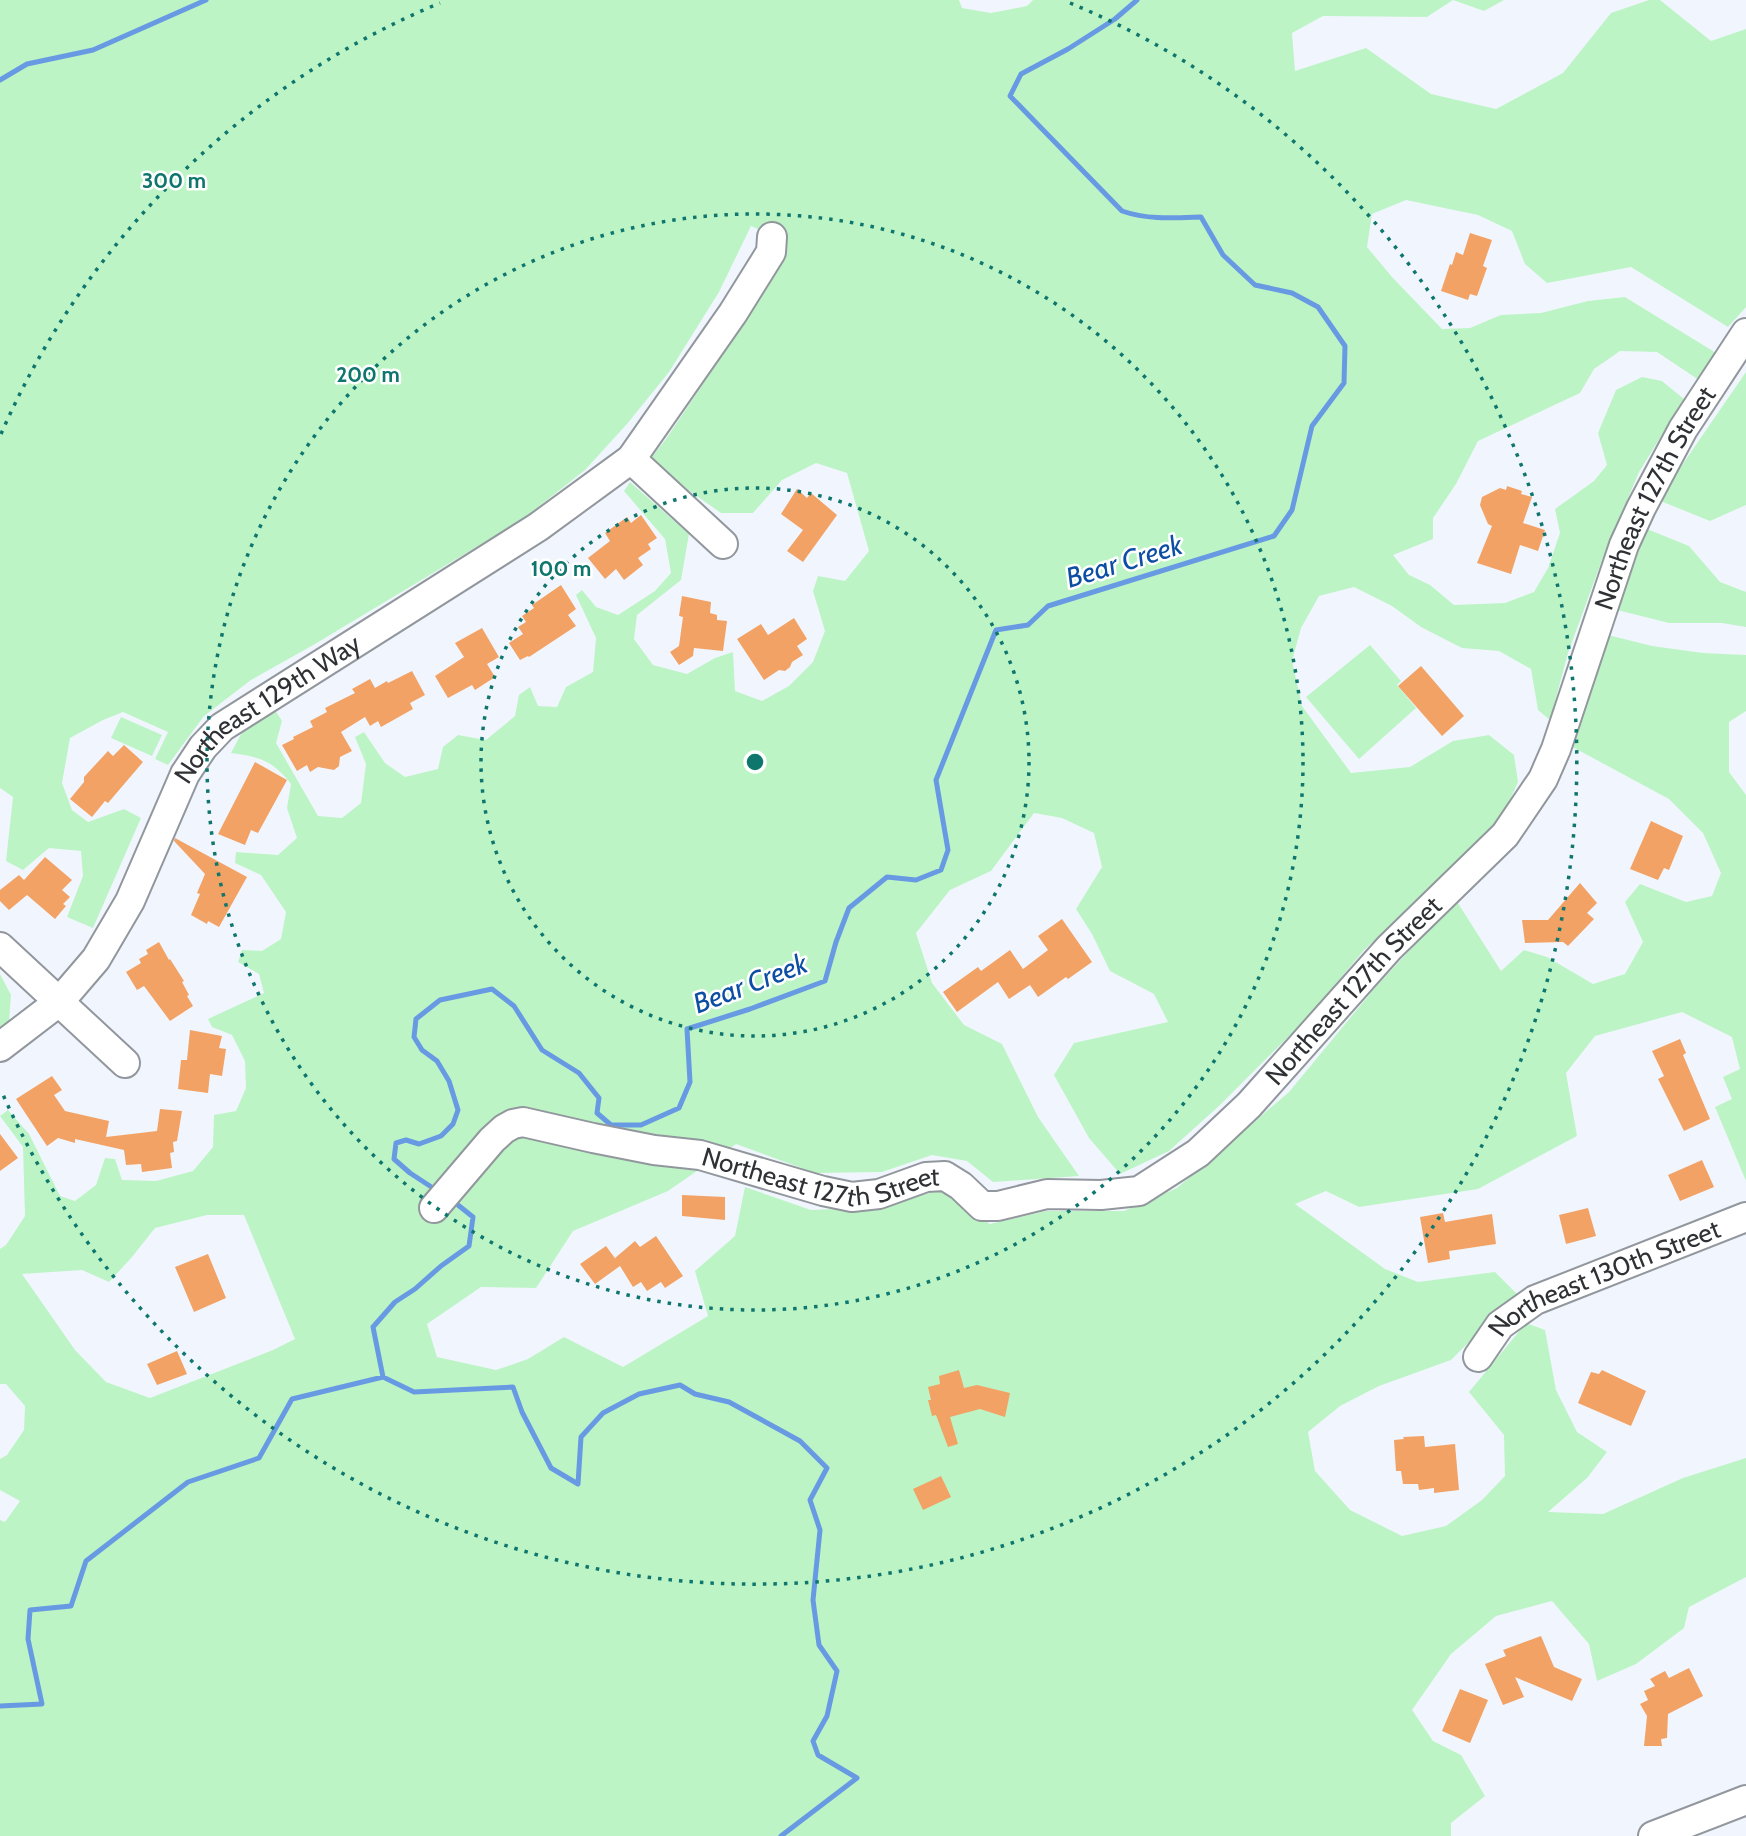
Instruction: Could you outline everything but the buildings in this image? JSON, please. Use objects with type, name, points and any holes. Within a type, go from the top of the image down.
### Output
[{"type":"street","name":"Northeast 129th Way","points":[[0,1047],[60,1001],[96,959],[130,901],[185,774],[203,747],[222,727],[538,527],[631,459],[746,293],[771,252],[772,237]]},
{"type":"street","name":"Northeast 127th Street","points":[[434,1208],[492,1140],[504,1129],[523,1122],[678,1154],[700,1155],[823,1191],[852,1196],[879,1194],[926,1177],[945,1176],[961,1186],[982,1206],[998,1206],[1047,1194],[1101,1195],[1139,1191],[1198,1153],[1249,1105],[1389,948],[1505,835],[1526,806],[1543,779],[1556,748],[1624,545],[1683,429],[1746,333]]},
{"type":"street","points":[[631,459],[723,544]]},
{"type":"street","points":[[0,947],[125,1063]]},
{"type":"street","name":"Northeast 130th Street","points":[[1478,1357],[1500,1325],[1535,1300],[1746,1217]]},
{"type":"street","points":[[1653,1836],[1746,1800]]},
{"type":"green space","points":[[0,0],[959,0],[962,8],[991,13],[1027,6],[1033,0],[1453,0],[1427,17],[1323,16],[1292,33],[1295,71],[1366,48],[1431,94],[1496,109],[1563,73],[1611,13],[1649,0],[1660,0],[1711,41],[1746,29],[1746,307],[1728,327],[1631,267],[1547,283],[1525,264],[1512,231],[1478,215],[1406,200],[1372,214],[1367,247],[1442,329],[1470,328],[1501,315],[1541,313],[1588,301],[1625,297],[1716,353],[1699,380],[1657,352],[1620,351],[1594,369],[1580,393],[1478,441],[1456,484],[1433,518],[1433,539],[1393,555],[1409,575],[1430,585],[1454,605],[1505,603],[1534,592],[1548,568],[1560,533],[1555,509],[1594,481],[1607,465],[1598,433],[1616,390],[1642,377],[1662,381],[1684,399],[1639,472],[1602,560],[1568,653],[1550,720],[1538,710],[1531,669],[1499,651],[1462,648],[1421,627],[1392,606],[1354,587],[1319,596],[1301,628],[1292,661],[1302,706],[1351,773],[1410,767],[1453,741],[1489,735],[1514,755],[1518,782],[1501,820],[1364,950],[1308,1017],[1220,1105],[1169,1151],[1120,1174],[1089,1138],[1054,1075],[1074,1043],[1168,1022],[1154,994],[1110,971],[1076,909],[1102,867],[1094,833],[1062,818],[1034,813],[991,871],[950,890],[916,933],[932,983],[964,1025],[1002,1044],[1038,1117],[1079,1176],[993,1182],[967,1161],[932,1155],[882,1172],[815,1173],[736,1144],[668,1191],[573,1231],[536,1288],[481,1287],[427,1324],[437,1357],[496,1370],[528,1359],[564,1337],[623,1367],[708,1316],[695,1271],[735,1236],[745,1187],[811,1210],[884,1207],[939,1190],[990,1224],[1046,1211],[1124,1211],[1177,1188],[1289,1092],[1374,989],[1456,900],[1501,971],[1524,950],[1547,957],[1593,984],[1625,974],[1643,942],[1625,902],[1640,884],[1686,902],[1712,896],[1721,873],[1703,833],[1669,799],[1567,744],[1608,635],[1652,646],[1703,653],[1746,655],[1746,711],[1729,722],[1729,772],[1746,795],[1746,1181],[1715,1107],[1732,1099],[1723,1077],[1740,1069],[1732,1037],[1682,1012],[1595,1036],[1566,1073],[1577,1136],[1478,1189],[1359,1207],[1326,1191],[1295,1204],[1385,1269],[1418,1282],[1495,1272],[1517,1294],[1451,1360],[1379,1386],[1340,1406],[1308,1432],[1315,1471],[1350,1510],[1402,1536],[1446,1526],[1482,1500],[1505,1476],[1504,1435],[1469,1392],[1526,1323],[1545,1330],[1556,1390],[1577,1432],[1607,1452],[1587,1478],[1548,1512],[1603,1514],[1683,1478],[1746,1458],[1746,1577],[1689,1607],[1684,1628],[1636,1664],[1597,1681],[1589,1644],[1552,1601],[1496,1616],[1451,1654],[1412,1710],[1433,1741],[1461,1755],[1485,1796],[1451,1823],[1451,1836],[0,1836],[0,1520],[5,1522],[20,1501],[0,1490],[0,1459],[7,1455],[24,1430],[25,1406],[6,1384],[0,1384],[0,1249],[6,1245],[25,1216],[23,1147],[0,1116],[8,1110],[29,1134],[60,1196],[75,1201],[96,1185],[105,1158],[115,1159],[122,1180],[156,1181],[193,1171],[213,1147],[214,1115],[236,1111],[246,1088],[245,1061],[232,1035],[212,1027],[208,1019],[264,993],[259,974],[238,962],[242,950],[262,951],[281,939],[286,912],[261,875],[235,863],[236,852],[278,855],[297,838],[287,808],[291,784],[265,761],[231,753],[241,734],[275,710],[282,721],[276,743],[318,816],[342,818],[361,803],[366,764],[355,737],[364,732],[385,763],[405,777],[438,769],[443,747],[458,735],[486,740],[515,716],[519,695],[530,687],[538,706],[557,707],[566,687],[593,672],[596,638],[576,595],[582,590],[596,607],[618,615],[655,591],[671,573],[665,539],[624,491],[630,482],[689,534],[681,580],[637,615],[634,639],[653,665],[687,674],[715,658],[733,652],[735,691],[762,701],[789,686],[813,662],[825,631],[813,591],[818,576],[845,581],[869,551],[847,473],[816,463],[782,480],[753,513],[721,513],[648,462],[768,287],[785,241],[751,226],[719,292],[669,372],[585,470],[523,519],[251,680],[204,716],[168,765],[155,759],[168,732],[123,712],[70,738],[62,783],[72,810],[88,822],[124,809],[141,818],[93,928],[67,917],[83,876],[81,851],[49,848],[23,870],[6,861],[13,797],[0,788]],"holes":[[[207,1215],[244,1215],[295,1339],[150,1398],[106,1382],[75,1350],[22,1274],[82,1270],[109,1282],[155,1228]]]},
{"type":"green space","points":[[1453,0],[1504,0],[1484,11]]},
{"type":"green space","points":[[1746,372],[1746,505],[1710,521],[1658,500]]},
{"type":"green space","points":[[1647,529],[1689,546],[1720,582],[1746,592],[1746,627],[1722,623],[1669,623],[1617,610]]},
{"type":"green space","points":[[1370,645],[1401,681],[1397,685],[1416,708],[1359,759],[1306,697]]},
{"type":"green space","points":[[121,717],[162,735],[152,756],[111,738]]},
{"type":"green space","points":[[0,974],[11,995],[9,1022],[0,1028]]},
{"type":"waterway","points":[[0,80],[27,64],[93,50],[206,0]]},
{"type":"waterway","name":"Bear Creek","points":[[436,1190],[394,1159],[396,1143],[406,1140],[419,1144],[441,1136],[453,1124],[458,1110],[449,1081],[437,1061],[422,1050],[414,1037],[416,1019],[440,1000],[492,989],[514,1006],[542,1050],[579,1073],[599,1098],[597,1113],[611,1125],[641,1125],[679,1108],[690,1082],[687,1029],[825,981],[849,908],[887,877],[916,880],[941,870],[948,850],[936,780],[996,630],[1028,625],[1048,606],[1274,536],[1292,510],[1312,426],[1344,383],[1345,346],[1318,307],[1292,293],[1255,285],[1223,255],[1201,217],[1151,217],[1122,211],[1010,96],[1021,74],[1068,49],[1115,19],[1137,0]]},
{"type":"waterway","name":"Bear Creek","points":[[453,1201],[473,1217],[469,1246],[395,1302],[373,1327],[383,1377],[414,1392],[513,1387],[522,1412],[551,1468],[578,1484],[581,1437],[603,1413],[639,1394],[680,1385],[695,1394],[729,1402],[800,1441],[827,1468],[810,1500],[820,1530],[813,1600],[819,1645],[837,1671],[827,1716],[813,1741],[818,1755],[857,1778],[781,1836]]},
{"type":"waterway","points":[[0,1706],[42,1704],[28,1639],[30,1610],[71,1606],[86,1561],[188,1482],[259,1458],[292,1399],[383,1377]]}]
